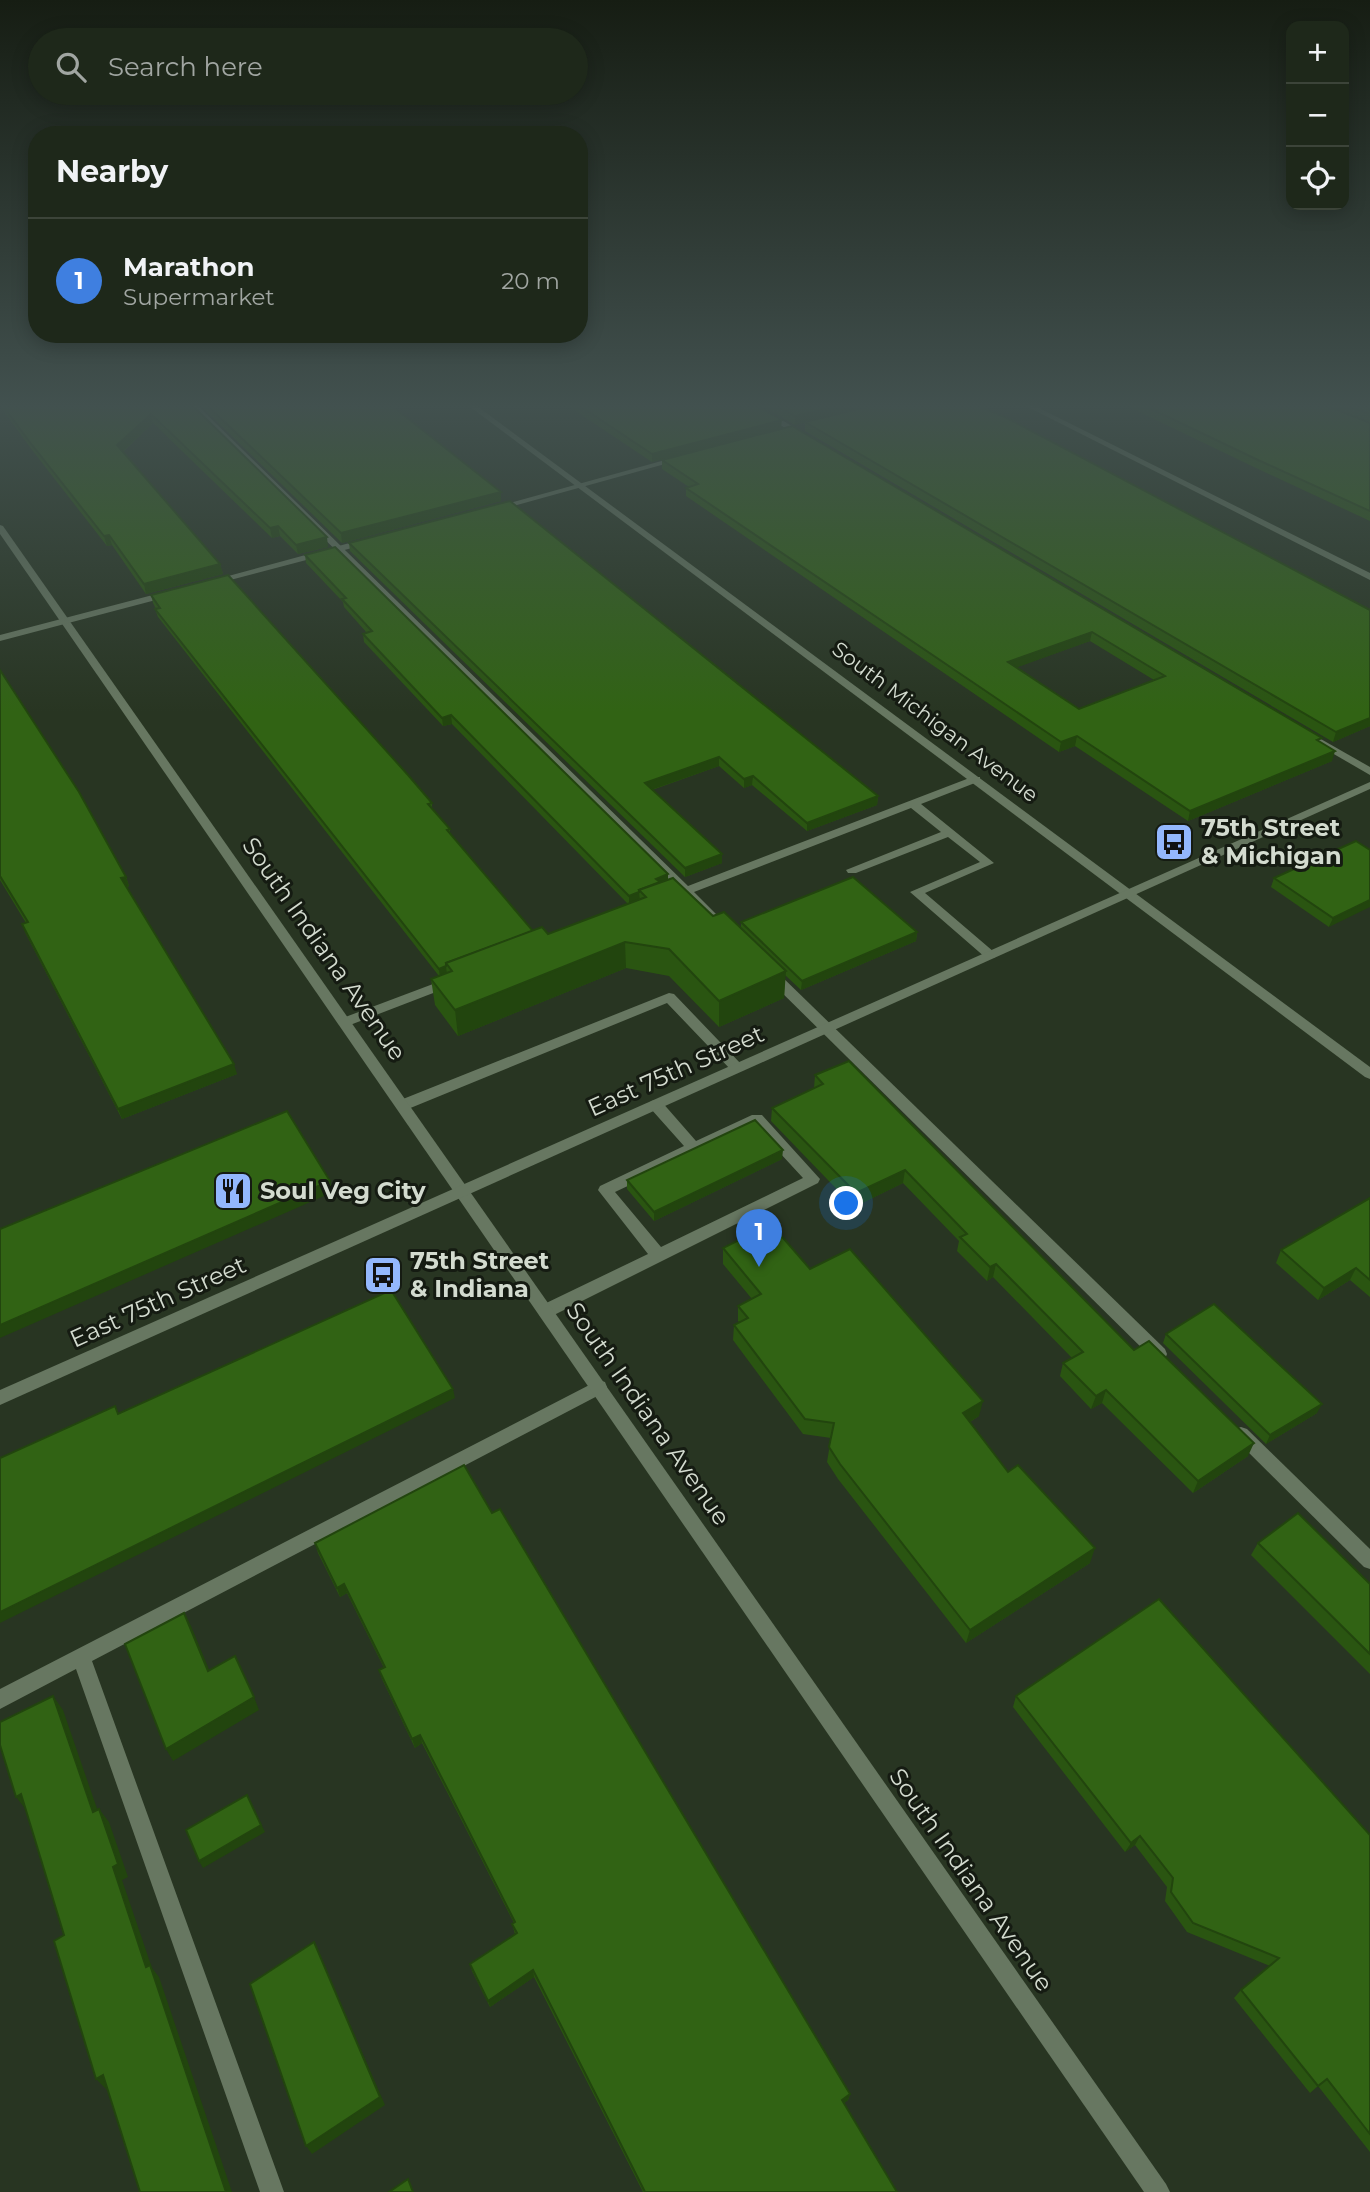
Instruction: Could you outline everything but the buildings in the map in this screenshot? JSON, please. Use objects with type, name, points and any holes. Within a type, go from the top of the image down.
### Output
[{"type":"street","points":[[298,508],[723,927]]},
{"type":"street","points":[[482,511],[492,508]]},
{"type":"street","name":"South Michigan Avenue","points":[[611,508],[1370,1074]]},
{"type":"street","points":[[1234,508],[1370,577]]},
{"type":"street","name":"South Indiana Avenue","points":[[0,528],[1158,2192]]},
{"type":"street","points":[[205,584],[378,538]]},
{"type":"street","points":[[0,638],[178,591]]},
{"type":"street","points":[[1291,725],[1370,772]]},
{"type":"street","points":[[661,901],[976,779]]},
{"type":"street","name":"East 75th Street","points":[[0,1398],[1370,785]]},
{"type":"street","points":[[913,804],[988,863],[916,892],[990,955]]},
{"type":"street","points":[[852,870],[950,832]]},
{"type":"street","points":[[761,964],[1171,1366]]},
{"type":"street","points":[[345,1022],[457,979]]},
{"type":"street","points":[[403,1105],[669,997],[737,1068]]},
{"type":"street","points":[[656,1105],[694,1148]]},
{"type":"street","points":[[546,1311],[813,1179],[757,1119],[605,1190],[658,1255]]},
{"type":"street","points":[[0,1699],[599,1387]]},
{"type":"street","points":[[1231,1424],[1370,1561]]},
{"type":"street","points":[[81,1656],[272,2192]]},
{"type":"place","name":"75th Street & Michigan","points":[[1174,842]]},
{"type":"place","name":"Soul Veg City","points":[[233,1191]]},
{"type":"place","name":"Marathon","points":[[759,1267]]},
{"type":"place","name":"75th Street & Indiana","points":[[383,1275]]}]
